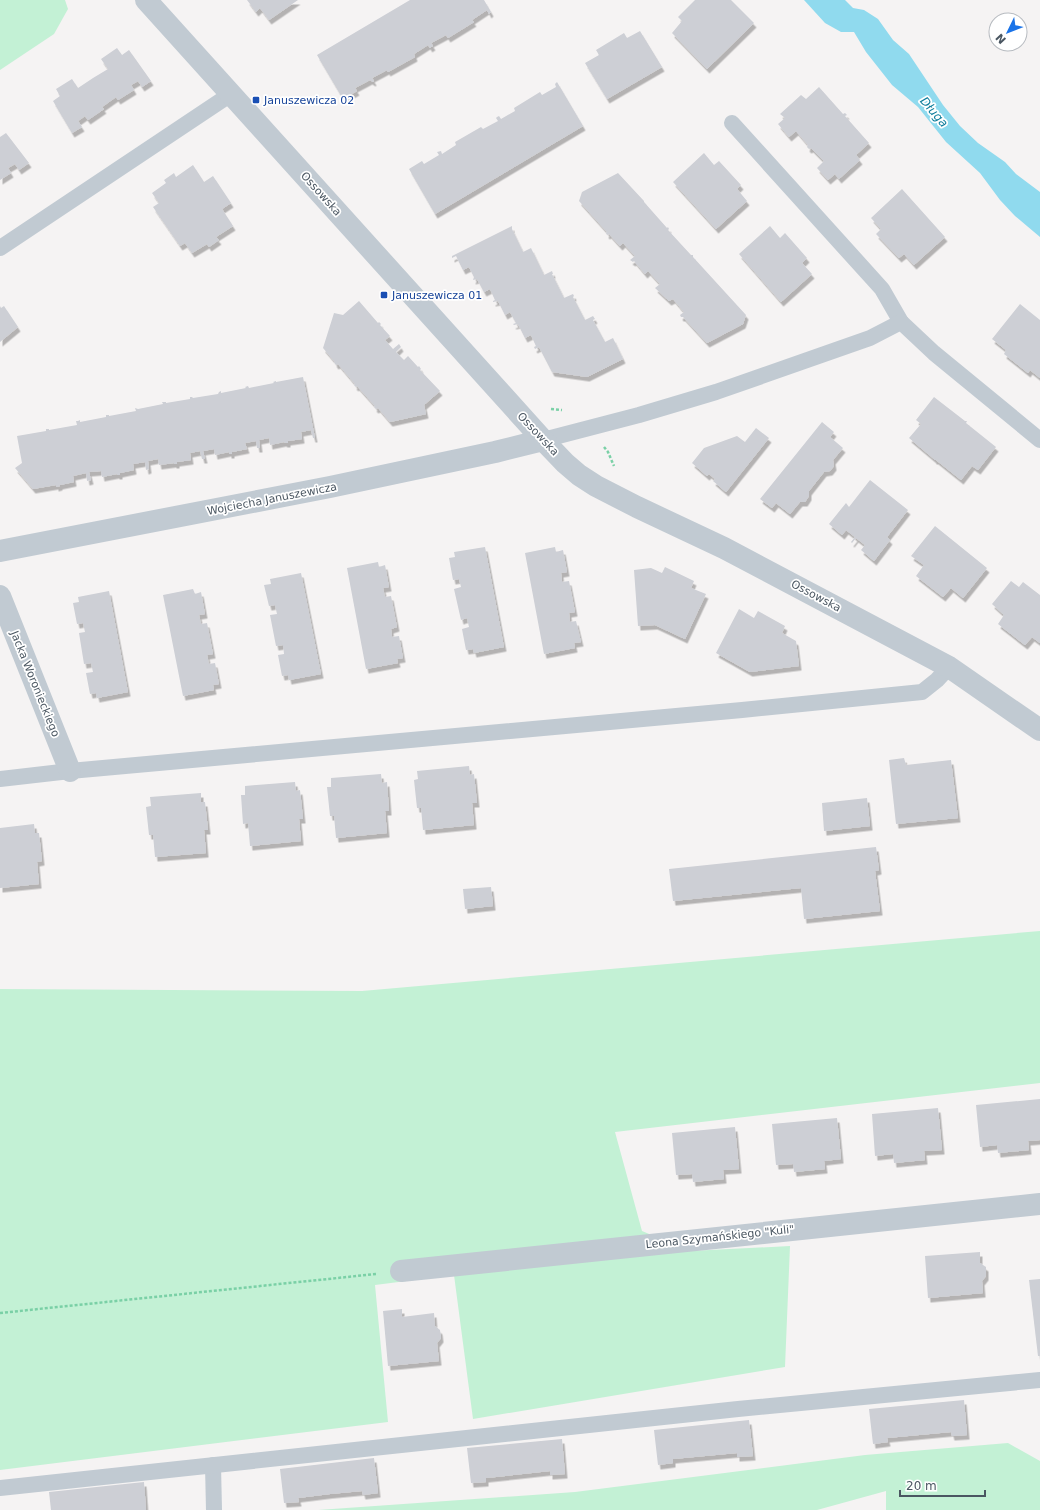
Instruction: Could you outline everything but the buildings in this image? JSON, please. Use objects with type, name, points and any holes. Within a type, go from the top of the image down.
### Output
[{"type":"street","name":"Ossowska","points":[[146,0],[543,440],[579,475],[596,486],[724,548],[950,667],[1040,730]]},
{"type":"street","name":"Wojciecha Januszewicza","points":[[0,551],[330,487],[495,452],[543,440]]},
{"type":"street","name":"Jacka Woronieckiego","points":[[0,596],[70,771]]},
{"type":"street","name":"Leona Szymańskiego \"Kuli\"","points":[[401,1271],[1040,1204]]},
{"type":"lane","points":[[0,248],[231,94]]},
{"type":"lane","points":[[732,123],[882,289],[901,322],[934,353],[1040,440]]},
{"type":"lane","points":[[543,440],[639,415],[716,392],[870,338],[901,322]]},
{"type":"lane","points":[[0,779],[70,771],[742,710],[922,692],[950,667]]},
{"type":"lane","points":[[0,1488],[730,1410],[1040,1380]]},
{"type":"lane","points":[[213,1465],[214,1510]]},
{"type":"path","points":[[0,1313],[401,1271]]},
{"type":"green space","points":[[0,0],[65,0],[68,9],[54,34],[0,70]]},
{"type":"green space","points":[[1040,931],[1040,1083],[615,1132],[642,1231],[690,1251],[790,1246],[785,1367],[473,1419],[454,1275],[375,1285],[388,1422],[0,1470],[0,989],[362,991]]},
{"type":"green space","points":[[1008,1443],[1040,1461],[1040,1510],[886,1510],[886,1491],[817,1510],[318,1510],[575,1492],[865,1455]]},
{"type":"water","name":"Długa","points":[[804,0],[845,0],[853,8],[864,10],[878,19],[893,40],[909,54],[943,105],[960,126],[978,143],[1005,162],[1016,174],[1040,192],[1040,237],[1015,216],[1000,200],[980,173],[946,142],[918,107],[892,85],[866,52],[854,32],[841,32],[825,23]]},
{"type":"place","name":"Januszewicza 02","points":[[256,100]]},
{"type":"place","name":"Januszewicza 01","points":[[384,295]]}]
